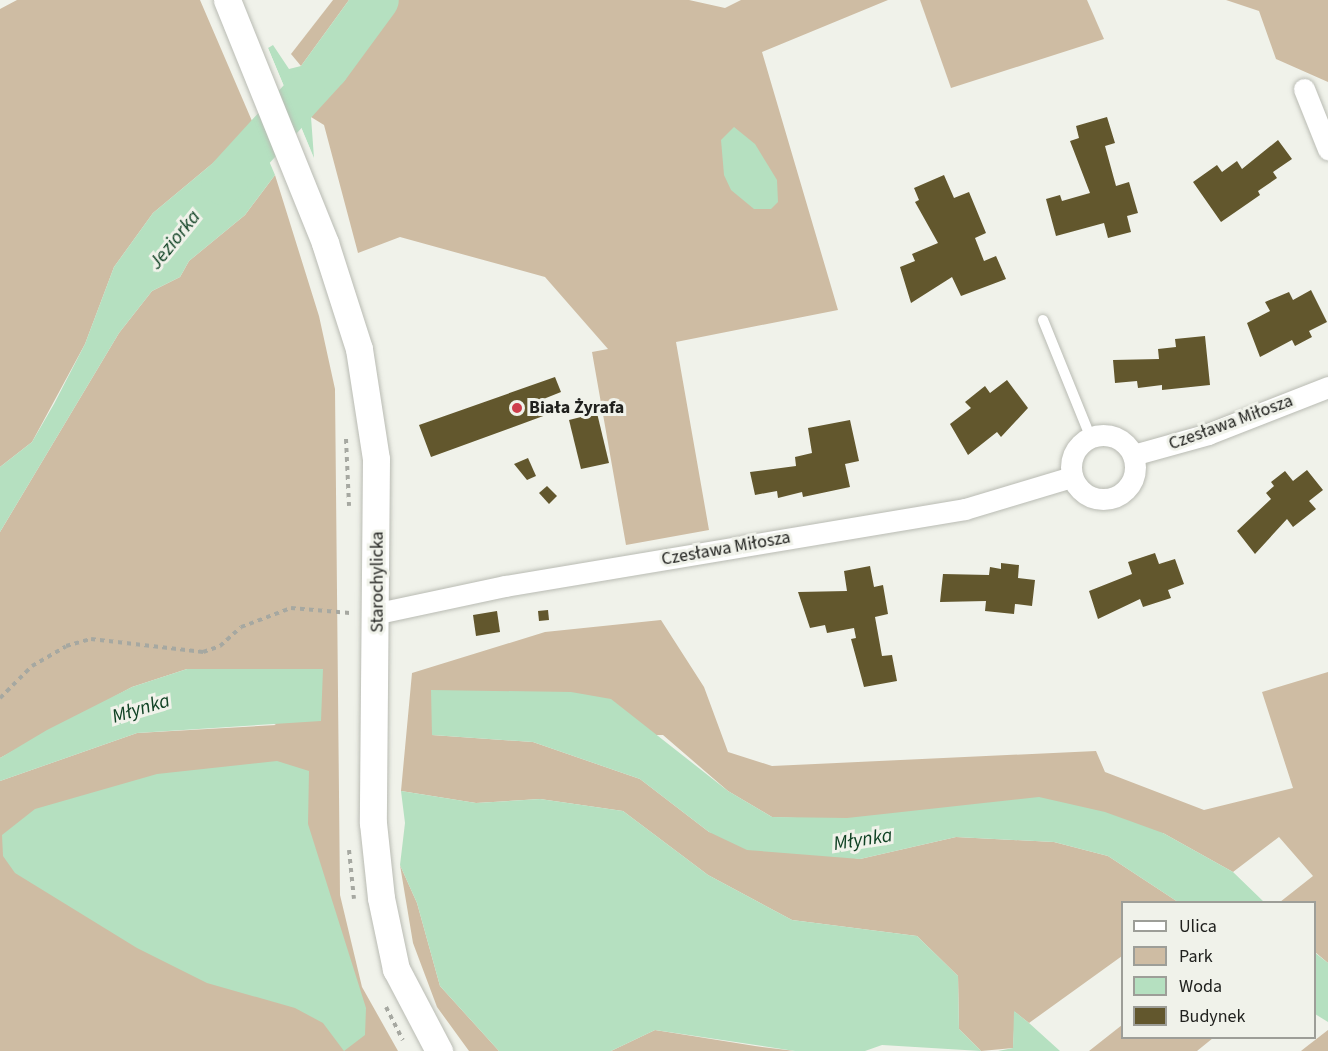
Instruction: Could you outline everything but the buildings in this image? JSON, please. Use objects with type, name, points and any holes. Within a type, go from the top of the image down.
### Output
[{"type":"street","name":"Starochylicka","points":[[227,0],[303,186],[359,349],[376,459],[378,613],[373,824],[381,898],[396,969],[439,1051]]},
{"type":"street","points":[[1304,89],[1328,148]]},
{"type":"street","name":"Czesława Miłosza","points":[[1134,455],[1208,434],[1328,387]]},
{"type":"street","points":[[1090,436],[1119,439],[1134,455],[1130,485],[1114,498],[1094,498],[1072,477],[1072,455],[1090,436]]},
{"type":"street","name":"Czesława Miłosza","points":[[378,613],[505,585],[965,509],[1072,477]]},
{"type":"lane","points":[[1043,320],[1090,436]]},
{"type":"path","points":[[345,431],[349,511]]},
{"type":"path","points":[[350,602],[350,625]]},
{"type":"path","points":[[0,698],[32,666],[66,646],[91,639],[203,652],[220,646],[241,627],[291,608],[378,613]]},
{"type":"path","points":[[348,836],[356,909]]},
{"type":"path","points":[[382,997],[409,1051]]},
{"type":"green space","points":[[17,0],[200,0],[255,128],[153,213],[114,267],[85,344],[32,442],[0,467],[0,9]]},
{"type":"green space","points":[[333,0],[349,0],[301,66],[291,54]]},
{"type":"green space","points":[[398,0],[689,0],[725,8],[741,0],[888,0],[762,52],[838,310],[676,342],[709,530],[626,545],[592,352],[608,349],[545,277],[400,237],[358,253],[324,125],[311,117]]},
{"type":"green space","points":[[920,0],[1087,0],[1104,39],[951,88]]},
{"type":"green space","points":[[1226,0],[1328,0],[1328,82],[1276,59],[1259,11]]},
{"type":"green space","points":[[275,175],[319,316],[335,389],[340,895],[362,987],[398,1051],[0,1051],[0,781],[137,733],[276,725],[187,669],[132,687],[0,758],[0,532],[119,333],[152,291],[180,277],[189,261],[245,215]]},
{"type":"green space","points":[[661,620],[704,687],[728,752],[772,766],[1096,751],[1105,772],[1204,810],[1293,788],[1262,692],[1328,672],[1328,963],[1316,953],[1316,901],[1281,901],[1313,876],[1279,837],[1233,872],[1163,833],[772,817],[728,791],[663,735],[432,735],[533,742],[640,779],[709,832],[860,859],[956,837],[1054,842],[1108,856],[1176,901],[1121,901],[1121,957],[1029,1023],[1015,1012],[1013,1048],[981,1051],[959,1029],[958,976],[917,936],[792,920],[708,875],[623,811],[540,799],[476,803],[401,791],[412,673],[545,632]]},
{"type":"green space","points":[[400,865],[417,903],[440,986],[499,1051],[469,1051],[437,1007],[413,943]]},
{"type":"green space","points":[[1121,1026],[1121,1039],[1212,1039],[1197,1051],[1089,1051]]},
{"type":"green space","points":[[655,1030],[755,1046],[795,1051],[611,1051]]},
{"type":"green space","points":[[1328,1030],[1328,1051],[1301,1051],[1306,1047]]},
{"type":"water","points":[[349,0],[398,0],[311,117],[314,158],[268,48],[273,45],[289,69],[301,66]]},
{"type":"water","points":[[734,127],[755,144],[777,180],[778,202],[771,209],[754,209],[731,190],[724,175],[721,140]]},
{"type":"water","points":[[255,128],[275,175],[245,215],[189,261],[180,277],[152,291],[119,333],[0,532],[0,467],[32,442],[54,404],[85,344],[114,267],[153,213]]},
{"type":"water","name":"Młynka","points":[[187,669],[323,669],[321,721],[137,733],[0,781],[0,758],[47,730],[132,687]]},
{"type":"water","name":"Młynka","points":[[431,690],[571,692],[611,699],[728,791],[772,817],[847,818],[1039,797],[1105,812],[1163,833],[1233,872],[1263,901],[1176,901],[1108,856],[1054,842],[956,837],[860,859],[747,850],[709,832],[640,779],[533,742],[432,735]]},
{"type":"water","points":[[277,761],[309,771],[308,824],[366,1008],[365,1035],[344,1051],[323,1023],[295,1008],[207,983],[137,948],[15,873],[3,856],[2,835],[35,809],[157,774]]},
{"type":"water","points":[[401,791],[476,803],[540,799],[623,811],[708,875],[792,920],[917,936],[958,976],[959,1029],[981,1051],[882,1045],[865,1051],[795,1051],[655,1030],[611,1051],[499,1051],[440,986],[417,903],[400,865],[405,823]]},
{"type":"water","points":[[1316,954],[1328,963],[1328,1022],[1316,1015]]},
{"type":"water","points":[[1014,1011],[1060,1051],[998,1051],[1013,1048]]},
{"type":"pier","points":[[267,45],[268,48],[315,161],[265,49]]},
{"type":"waterway","name":"Jeziorka","points":[[222,184],[328,68],[378,0]]},
{"type":"place","name":"Biała Żyrafa","points":[[517,408]]}]
